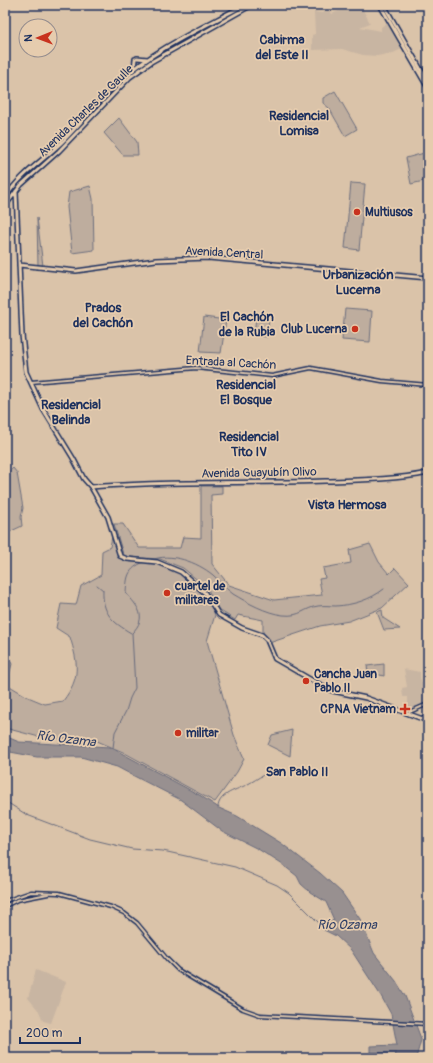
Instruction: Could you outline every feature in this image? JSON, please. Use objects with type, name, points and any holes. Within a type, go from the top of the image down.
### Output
[{"type":"main road","name":"Avenida Charles de Gaulle","points":[[5,198],[22,178],[75,128],[105,95],[134,69],[148,59],[244,5]]},
{"type":"main road","name":"Avenida Charles de Gaulle","points":[[5,206],[16,191],[75,134],[120,87],[142,68],[252,5]]},
{"type":"main road","points":[[380,5],[428,88]]},
{"type":"main road","points":[[384,5],[428,82]]},
{"type":"main road","points":[[134,69],[136,59],[148,59]]},
{"type":"main road","points":[[75,128],[72,133],[75,134]]},
{"type":"main road","points":[[69,134],[71,135],[70,139]]},
{"type":"main road","points":[[16,191],[25,369],[43,409],[111,522],[120,556],[127,559],[157,562],[181,572],[205,593],[219,614],[242,628],[265,637],[274,657],[282,663],[333,691],[366,698],[428,722]]},
{"type":"main road","name":"Avenida Central","points":[[19,265],[76,271],[156,260],[208,258],[428,278]]},
{"type":"main road","name":"Avenida Guayubín Olivo","points":[[91,487],[141,482],[220,484],[328,481],[390,478],[428,473]]},
{"type":"street","name":"Entrada al Cachón","points":[[31,382],[196,368],[272,376],[311,368],[382,381],[428,385]]},
{"type":"street","points":[[406,714],[428,704]]},
{"type":"street","points":[[5,901],[31,892],[52,893],[84,899],[111,907],[124,913],[137,923],[178,970],[243,1009],[260,1016],[428,1024]]},
{"type":"street","points":[[5,906],[17,900],[52,893]]},
{"type":"shaded area","points":[[354,5],[357,10],[362,8],[370,23],[360,27],[381,31],[381,27],[387,23],[402,49],[393,53],[377,56],[363,55],[342,49],[312,50],[312,35],[315,34],[314,12],[322,13],[330,10],[332,14]]},
{"type":"shaded area","points":[[335,91],[357,129],[345,136],[329,108],[323,103],[323,98]]},
{"type":"shaded area","points":[[119,118],[137,142],[138,155],[123,155],[104,133]]},
{"type":"shaded area","points":[[428,152],[428,180],[411,184],[406,158]]},
{"type":"shaded area","points":[[351,183],[365,184],[359,250],[345,248]]},
{"type":"shaded area","points":[[90,186],[93,199],[94,250],[72,253],[67,207],[69,192]]},
{"type":"shaded area","points":[[37,218],[43,266],[38,266]]},
{"type":"shaded area","points":[[345,309],[372,311],[370,342],[342,340]]},
{"type":"shaded area","points":[[204,317],[226,320],[221,353],[200,352]]},
{"type":"shaded area","points":[[256,317],[269,318],[267,337],[254,335]]},
{"type":"shaded area","points":[[13,468],[17,473],[23,508],[21,517],[22,526],[5,534],[5,475]]},
{"type":"shaded area","points":[[201,486],[222,486],[222,494],[211,495],[212,564],[229,585],[274,600],[322,595],[319,579],[325,578],[323,568],[351,563],[349,550],[370,544],[379,562],[389,574],[395,568],[409,583],[382,608],[349,621],[320,626],[269,643],[263,633],[263,620],[238,615],[235,620],[219,610],[207,588],[183,568],[160,559],[126,557],[123,554],[114,524],[123,524],[139,548],[180,548],[183,537],[201,538]]},
{"type":"shaded area","points":[[113,531],[118,555],[121,559],[157,562],[181,572],[206,594],[215,615],[207,641],[234,735],[244,759],[237,772],[215,802],[123,752],[90,738],[43,738],[5,728],[5,699],[8,685],[28,697],[45,704],[63,701],[73,685],[76,663],[70,637],[56,628],[61,604],[76,605],[81,586],[101,575],[102,551],[110,547]]},
{"type":"shaded area","points":[[382,610],[383,618],[400,629],[384,630],[377,612]]},
{"type":"shaded area","points":[[5,651],[12,664],[5,690]]},
{"type":"shaded area","points":[[384,664],[384,676],[368,672],[367,666]]},
{"type":"shaded area","points":[[404,669],[420,672],[420,678],[428,696],[428,702],[408,711],[408,697],[403,697],[402,688],[407,687]]},
{"type":"shaded area","points":[[292,730],[290,756],[268,745],[272,735]]},
{"type":"shaded area","points":[[36,970],[66,982],[51,1023],[43,1021],[39,1011],[28,998]]},
{"type":"water","name":"Río Ozama","points":[[5,736],[19,742],[110,747],[201,796],[219,808],[237,816],[281,843],[320,873],[342,893],[360,919],[374,953],[396,981],[405,996],[421,1040],[416,1058],[395,1058],[396,1053],[370,1053],[370,1046],[397,1045],[391,1014],[351,950],[336,936],[322,929],[319,923],[325,924],[334,920],[326,902],[310,892],[301,884],[297,876],[283,865],[258,849],[222,831],[181,800],[117,767],[81,757],[37,757],[5,751]]},
{"type":"waterway","points":[[151,560],[167,557],[192,562],[207,570],[230,592],[264,610],[283,615],[298,614],[318,606],[336,606],[355,603],[367,599],[384,589]]},
{"type":"waterway","points":[[113,748],[115,732],[126,711],[135,688],[132,633],[140,622],[140,612],[126,593],[127,582],[131,571],[144,562]]},
{"type":"waterway","points":[[97,585],[103,590],[106,611],[118,625],[131,633]]},
{"type":"waterway","points":[[218,808],[221,799],[225,795],[267,773],[280,773]]},
{"type":"waterway","points":[[5,801],[27,815],[90,839],[132,849],[163,851],[235,867],[277,885],[289,893],[320,924]]},
{"type":"place","name":"Multiusos","points":[[357,212]]},
{"type":"place","name":"Club Lucerna","points":[[355,329]]},
{"type":"place","name":"cuartel de militares","points":[[167,593]]},
{"type":"place","name":"Cancha Juan Pablo II","points":[[306,681]]},
{"type":"place","name":"CPNA Vietnam","points":[[405,709]]},
{"type":"place","name":"militar","points":[[178,733]]},
{"type":"district","name":"Cabirma del Este II","points":[[282,48]]},
{"type":"district","name":"Residencial Lomisa","points":[[299,124]]},
{"type":"district","name":"Urbanización Lucerna","points":[[358,282]]},
{"type":"district","name":"Prados del Cachón","points":[[103,316]]},
{"type":"district","name":"El Cachón de la Rubia","points":[[247,324]]},
{"type":"district","name":"Residencial El Bosque","points":[[246,392]]},
{"type":"district","name":"Residencial Belinda","points":[[71,412]]},
{"type":"district","name":"Residencial Tito IV","points":[[249,444]]},
{"type":"district","name":"Vista Hermosa","points":[[347,505]]},
{"type":"district","name":"San Pablo II","points":[[297,772]]}]
